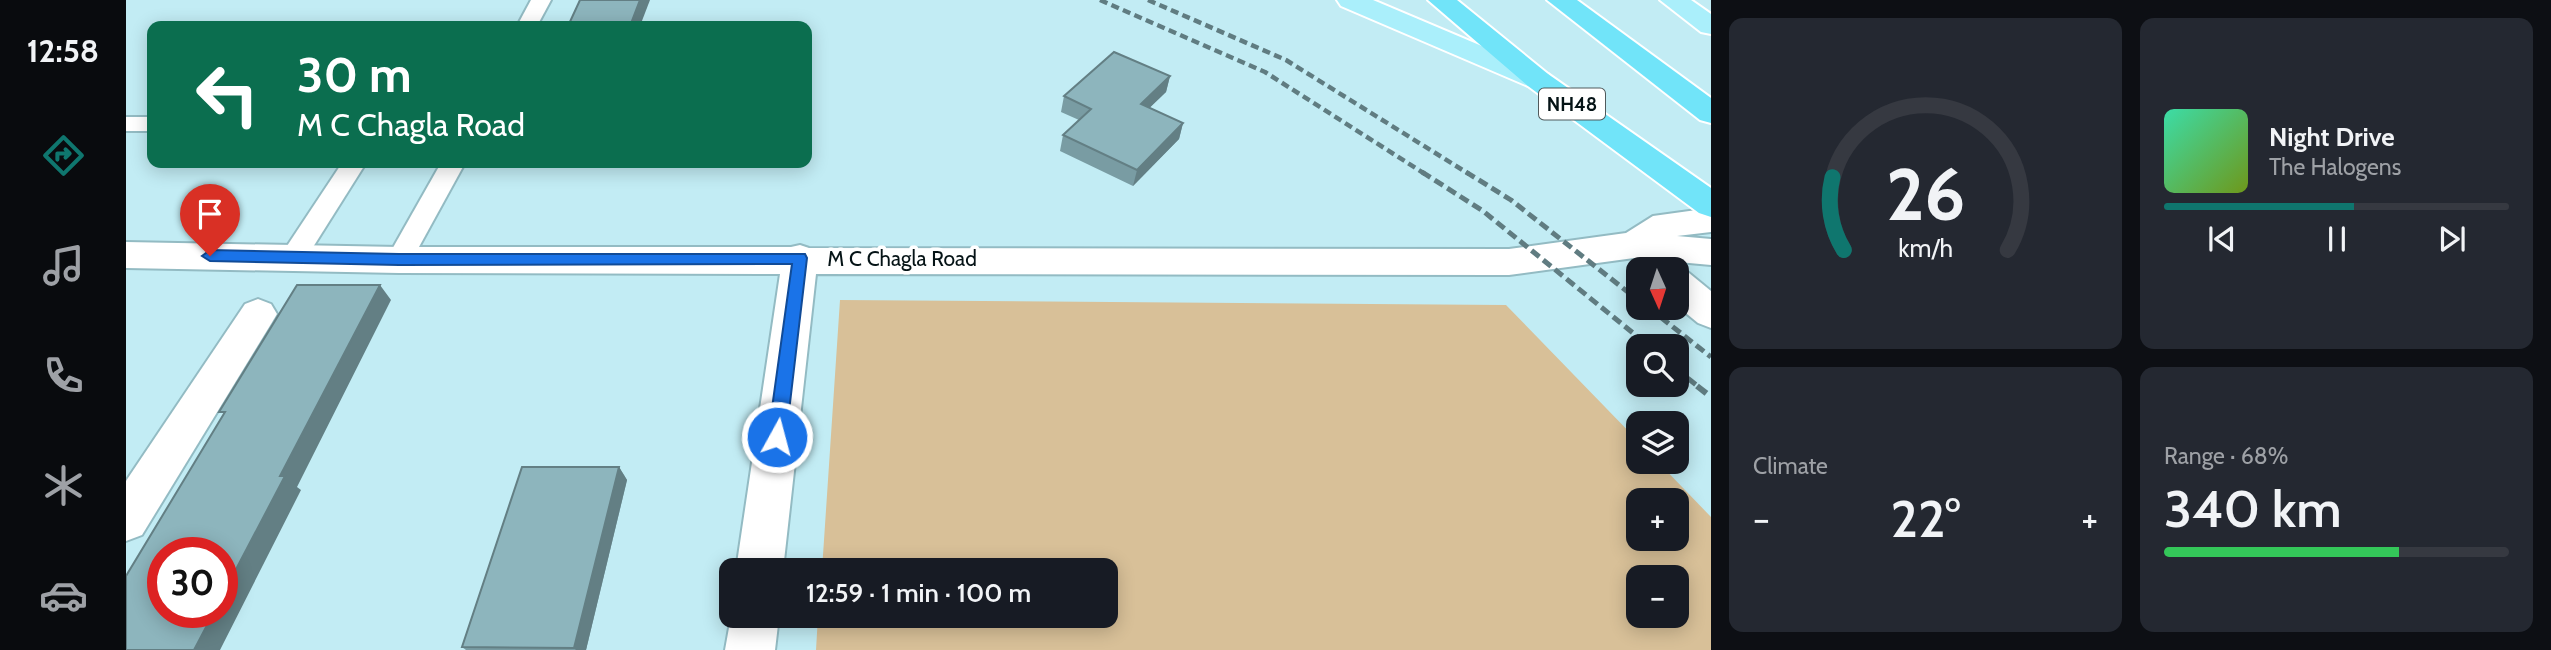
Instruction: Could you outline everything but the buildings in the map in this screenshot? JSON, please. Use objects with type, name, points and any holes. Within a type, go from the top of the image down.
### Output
[{"type":"highway","name":"NH48","points":[[1441,0],[1538,80],[1710,209]]},
{"type":"highway","points":[[1560,0],[1711,113]]},
{"type":"main road","points":[[1350,0],[1538,80]]},
{"type":"main road","points":[[1673,0],[1711,26]]},
{"type":"street","points":[[1634,245],[1665,225],[1710,209]]},
{"type":"street","points":[[1634,245],[1711,252]]},
{"type":"street","points":[[1634,245],[1647,257]]},
{"type":"street","name":"M C Chagla Road","points":[[126,256],[294,256],[399,260],[800,258],[1509,262],[1634,245]]},
{"type":"street","points":[[762,558],[800,258]]},
{"type":"street","points":[[1689,294],[1711,313]]},
{"type":"street","points":[[126,520],[258,314]]},
{"type":"street","points":[[750,650],[753,628]]},
{"type":"lane","points":[[530,21],[541,0]]},
{"type":"lane","points":[[126,124],[147,124]]},
{"type":"lane","points":[[294,256],[351,168]]},
{"type":"lane","points":[[399,260],[450,168]]},
{"type":"shaded area","points":[[840,300],[1506,305],[1626,429],[1626,474],[1670,474],[1683,488],[1626,488],[1626,551],[1689,551],[1689,494],[1711,517],[1711,650],[816,650],[817,628],[1118,628],[1118,558],[823,558]]},
{"type":"railway","points":[[1100,0],[1265,72],[1425,174]]},
{"type":"railway","points":[[1148,0],[1286,60],[1469,174]]},
{"type":"railway","points":[[1422,172],[1483,211],[1634,334]]},
{"type":"railway","points":[[1466,172],[1511,200],[1626,291]]},
{"type":"railway","points":[[1664,320],[1711,357]]},
{"type":"railway","points":[[1689,379],[1699,387]]},
{"type":"railway","points":[[1697,386],[1711,397]]},
{"type":"route","points":[[210,256],[399,260],[800,258],[777,437]]}]
